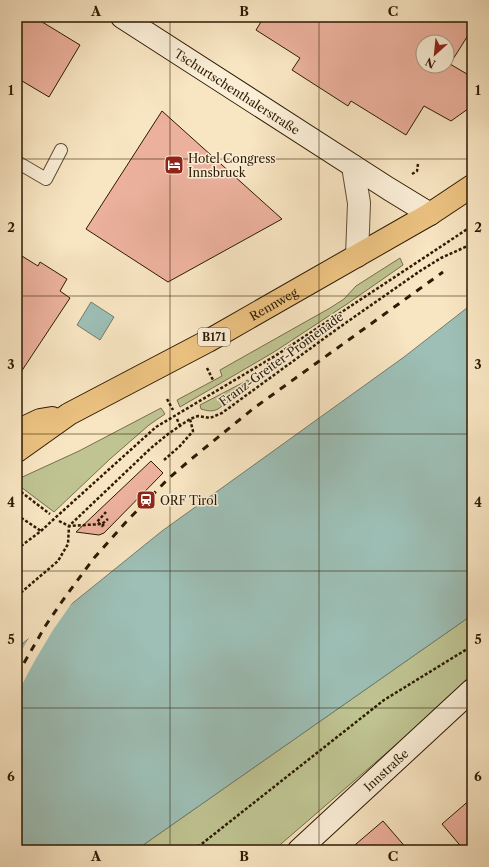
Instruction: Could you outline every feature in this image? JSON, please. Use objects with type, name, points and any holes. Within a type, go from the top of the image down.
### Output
[{"type":"main road","name":"Rennweg","points":[[17,451],[69,414],[208,341],[430,214],[472,186]]},
{"type":"main road","name":"Rennweg","points":[[17,431],[40,420],[69,414]]},
{"type":"street","name":"Tschurtschenthalerstraße","points":[[122,17],[430,214]]},
{"type":"street","points":[[353,166],[359,203],[357,256]]},
{"type":"street","points":[[17,422],[40,420]]},
{"type":"street","name":"Innstraße","points":[[299,850],[470,696]]},
{"type":"lane","points":[[17,162],[46,178],[61,150]]},
{"type":"path","points":[[411,174],[417,171],[418,164]]},
{"type":"path","points":[[17,549],[41,531],[156,427],[275,356],[472,226]]},
{"type":"path","name":"Franz-Greiter-Promenade","points":[[190,419],[198,416],[210,418],[222,413],[337,329],[420,271],[441,258],[472,244]]},
{"type":"path","points":[[417,267],[420,271]]},
{"type":"path","points":[[206,368],[213,380]]},
{"type":"path","points":[[167,399],[173,410]]},
{"type":"path","points":[[177,419],[180,426]]},
{"type":"path","points":[[17,596],[58,561],[68,544],[69,526],[151,448],[190,419],[194,431],[164,460]]},
{"type":"path","points":[[17,489],[50,514]]},
{"type":"path","points":[[59,521],[69,526],[95,525],[102,524],[108,519],[102,526],[97,522],[106,512]]},
{"type":"path","points":[[17,515],[41,531]]},
{"type":"path","points":[[194,850],[384,700],[472,646]]},
{"type":"green space","points":[[400,258],[403,265],[347,304],[274,352],[180,407],[177,400],[222,376],[220,370],[330,308],[344,299],[356,286]]},
{"type":"green space","points":[[248,380],[249,384],[246,389],[218,409],[210,411],[201,409],[200,405]]},
{"type":"green space","points":[[161,408],[165,414],[149,425],[110,459],[54,512],[17,484],[18,479],[79,451]]},
{"type":"green space","points":[[472,615],[472,679],[274,850],[136,850]]},
{"type":"water","points":[[91,302],[114,317],[100,340],[77,325]]},
{"type":"water","points":[[472,304],[472,615],[136,850],[17,850],[17,648],[162,531],[404,357]]},
{"type":"pier","points":[[74,600],[53,630],[17,694],[17,659],[31,634]]},
{"type":"building","points":[[17,17],[34,17],[80,45],[49,97],[17,78]]},
{"type":"building","points":[[264,17],[472,17],[472,29],[455,56],[455,34],[415,34],[415,74],[455,74],[455,67],[472,77],[472,106],[451,121],[424,106],[406,135],[351,101],[348,106],[292,70],[300,58],[256,30]]},
{"type":"building","name":"Hotel Congress Innsbruck","points":[[162,111],[282,219],[168,282],[86,229]]},
{"type":"building","points":[[17,253],[38,266],[40,262],[67,279],[60,291],[70,298],[17,378]]},
{"type":"building","points":[[151,461],[163,473],[104,533],[99,535],[76,532]]},
{"type":"building","points":[[472,798],[472,850],[464,850],[442,824]]},
{"type":"building","points":[[383,821],[408,850],[349,850]]},
{"type":"railway","points":[[17,675],[46,625],[94,558],[127,521],[168,479],[254,408],[443,272]]},
{"type":"place","name":"Hotel Congress Innsbruck","points":[[174,165]]},
{"type":"place","name":"ORF Tirol","points":[[146,500]]}]
